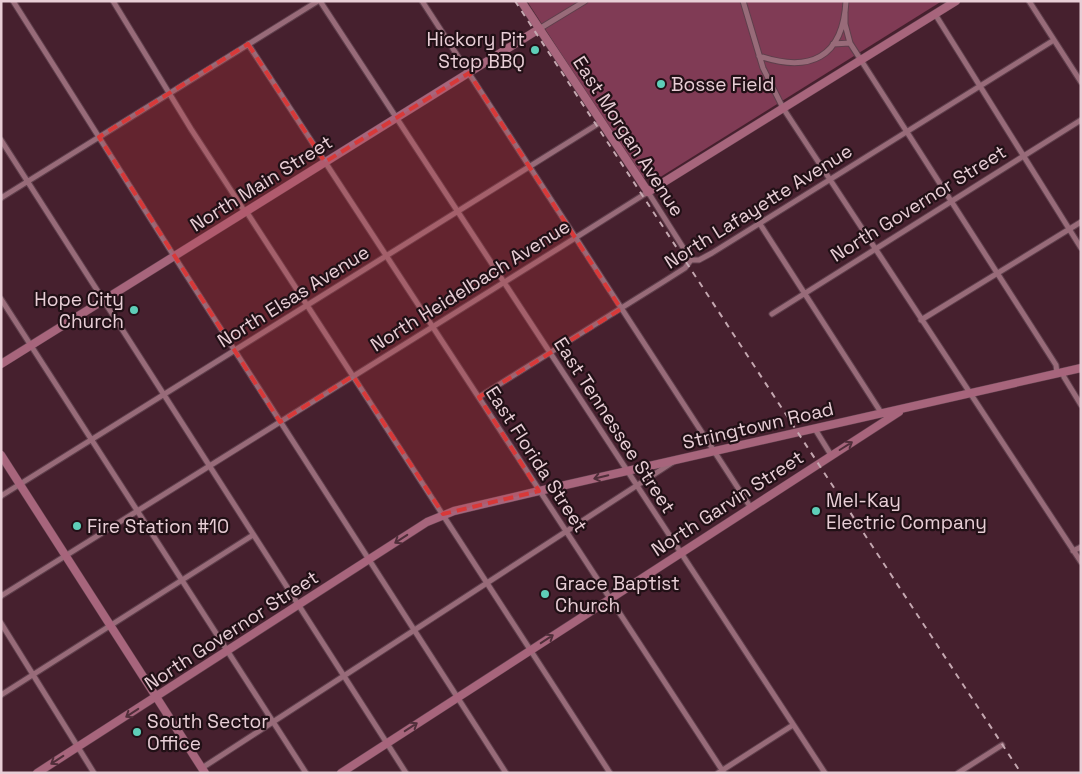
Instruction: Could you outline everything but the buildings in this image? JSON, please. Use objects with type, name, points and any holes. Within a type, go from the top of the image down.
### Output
[{"type":"main road","name":"East Morgan Avenue","points":[[521,1],[648,192]]},
{"type":"main road","name":"North Heidelbach Avenue","points":[[648,192],[956,1]]},
{"type":"main road","name":"North Main Street","points":[[1,364],[539,29]]},
{"type":"main road","name":"Stringtown Road","points":[[443,514],[1081,368]]},
{"type":"main road","name":"North Garvin Street","points":[[341,773],[905,409]]},
{"type":"main road","points":[[1,455],[204,770]]},
{"type":"main road","name":"North Governor Street","points":[[37,773],[427,522],[443,514]]},
{"type":"street","points":[[13,1],[280,422],[506,773]]},
{"type":"street","points":[[113,1],[170,94],[610,773]]},
{"type":"street","points":[[1,198],[319,1]]},
{"type":"street","name":"East Tennessee Street","points":[[319,1],[825,773]]},
{"type":"street","points":[[422,1],[750,508]]},
{"type":"street","points":[[539,29],[585,1]]},
{"type":"street","points":[[743,1],[759,56],[768,80],[783,108],[1081,562]]},
{"type":"street","points":[[846,1],[846,24],[850,43],[1056,365],[1057,374]]},
{"type":"street","points":[[1029,1],[1081,82]]},
{"type":"street","points":[[759,56],[802,63],[814,61],[822,56],[833,44],[840,31],[845,13]]},
{"type":"street","points":[[935,14],[1081,248]]},
{"type":"street","name":"North Lafayette Avenue","points":[[479,397],[686,268],[691,260],[699,260],[760,224],[1054,40]]},
{"type":"street","points":[[833,44],[850,43]]},
{"type":"street","name":"East Florida Street","points":[[248,44],[610,598],[721,772]]},
{"type":"street","name":"North Governor Street","points":[[772,314],[1081,120]]},
{"type":"street","name":"North Elsas Avenue","points":[[1,496],[601,122]]},
{"type":"street","points":[[1,140],[406,773]]},
{"type":"street","name":"North Heidelbach Avenue","points":[[1,596],[353,376],[505,284],[648,192]]},
{"type":"street","name":"East Morgan Avenue","points":[[648,192],[691,260]]},
{"type":"street","points":[[922,320],[1081,222]]},
{"type":"street","points":[[760,224],[882,414]]},
{"type":"street","points":[[1,299],[306,773]]},
{"type":"street","points":[[1067,371],[1063,374],[1064,377],[1081,405]]},
{"type":"street","points":[[815,429],[831,455]]},
{"type":"street","points":[[204,770],[343,676],[675,461]]},
{"type":"street","points":[[1,695],[253,535]]},
{"type":"street","points":[[1074,551],[1081,547]]},
{"type":"street","points":[[1,623],[94,773]]},
{"type":"street","points":[[721,772],[793,725]]},
{"type":"street","points":[[958,773],[1002,745]]},
{"type":"highlighted area","points":[[248,44],[325,162],[469,73],[621,309],[479,397],[539,491],[443,514],[353,376],[280,422],[99,137]]},
{"type":"shaded area","points":[[527,1],[942,1],[654,181],[640,176]]},
{"type":"railway","points":[[515,1],[1021,773]]},
{"type":"place","name":"Hickory Pit Stop BBQ","points":[[535,50]]},
{"type":"place","name":"Bosse Field","points":[[661,84]]},
{"type":"place","name":"Hope City Church","points":[[134,310]]},
{"type":"place","name":"Mel-Kay Electric Company","points":[[816,511]]},
{"type":"place","name":"Fire Station #10","points":[[77,526]]},
{"type":"place","name":"Grace Baptist Church","points":[[545,594]]},
{"type":"place","name":"South Sector Office","points":[[137,732]]}]
